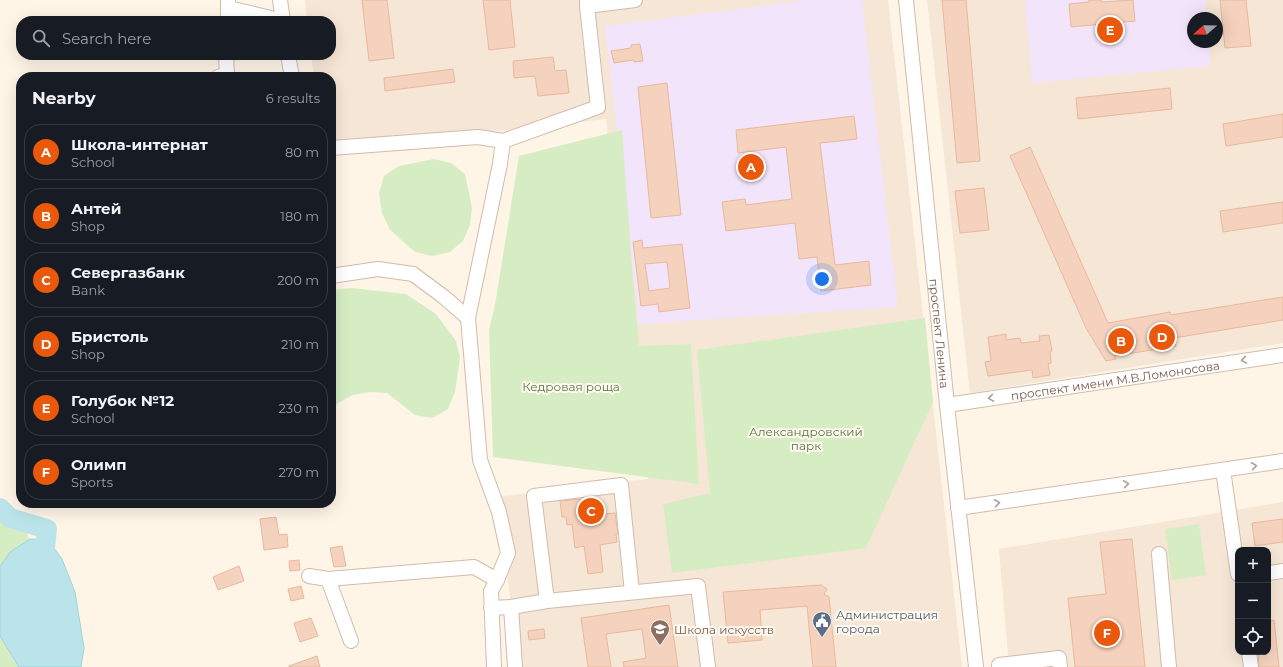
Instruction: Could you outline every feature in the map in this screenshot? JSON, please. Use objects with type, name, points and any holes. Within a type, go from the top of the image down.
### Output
[{"type":"street","points":[[280,0],[282,16]]},
{"type":"street","points":[[336,148],[478,137],[503,141],[598,107],[587,3],[635,0]]},
{"type":"street","name":"проспект Ленина","points":[[906,0],[947,405],[976,667]]},
{"type":"street","points":[[228,10],[258,16]]},
{"type":"street","points":[[226,60],[227,72]]},
{"type":"street","points":[[289,60],[291,72]]},
{"type":"street","points":[[494,667],[491,591],[508,553],[499,512],[480,460],[468,318],[500,164],[503,141]]},
{"type":"street","points":[[336,275],[378,269],[413,274],[444,296],[468,318]]},
{"type":"street","name":"проспект имени М.В.Ломоносова","points":[[947,405],[1283,355]]},
{"type":"street","points":[[958,508],[1283,461]]},
{"type":"street","points":[[1223,470],[1235,553]]},
{"type":"street","points":[[548,601],[534,496],[621,485],[632,592]]},
{"type":"street","points":[[1159,554],[1169,667]]},
{"type":"street","points":[[309,576],[328,579],[474,567],[497,580]]},
{"type":"street","points":[[1271,573],[1283,571]]},
{"type":"street","points":[[328,579],[350,640]]},
{"type":"street","points":[[491,608],[698,586],[708,667]]},
{"type":"street","points":[[511,607],[515,667]]},
{"type":"street","points":[[1249,655],[1251,667]]},
{"type":"street","points":[[999,665],[1059,658],[1060,667]]},
{"type":"shaded area","points":[[305,0],[888,0],[962,667],[519,667],[497,497],[648,479],[606,119],[336,149],[336,72],[313,72],[312,60],[336,60],[336,16],[307,16]]},
{"type":"shaded area","points":[[808,0],[862,0],[898,307],[639,324],[605,26]]},
{"type":"shaded area","points":[[927,0],[1283,0],[1283,343],[970,393]]},
{"type":"shaded area","points":[[1025,0],[1205,0],[1206,12],[1187,12],[1187,48],[1210,48],[1211,66],[1032,83]]},
{"type":"shaded area","points":[[1283,502],[1283,667],[1009,667],[999,549]]},
{"type":"green space","name":"Кедровая роща","points":[[622,130],[639,346],[691,344],[699,484],[493,457],[489,330],[495,305],[519,156]]},
{"type":"green space","points":[[434,159],[451,163],[465,174],[472,208],[470,225],[463,241],[450,252],[432,256],[415,252],[390,230],[382,213],[379,193],[384,176],[399,166]]},
{"type":"green space","points":[[352,288],[406,294],[436,314],[456,341],[460,357],[455,392],[448,409],[432,418],[415,415],[387,393],[370,392],[353,395],[336,406],[336,290]]},
{"type":"green space","name":"Александровский парк","points":[[925,318],[933,402],[866,548],[672,573],[663,504],[710,493],[697,350]]},
{"type":"green space","points":[[0,503],[21,524],[30,539],[10,552],[0,567]]},
{"type":"green space","points":[[1199,524],[1206,575],[1172,580],[1165,529]]},
{"type":"green space","points":[[0,636],[18,665],[19,667],[0,667]]},
{"type":"water","points":[[30,539],[48,540],[62,559],[75,592],[84,648],[81,667],[19,667],[0,636],[0,567],[10,552]]},
{"type":"building","points":[[362,0],[387,0],[394,58],[369,61]]},
{"type":"building","points":[[483,0],[510,0],[515,47],[489,50]]},
{"type":"building","points":[[942,0],[966,0],[980,161],[957,163]]},
{"type":"building","points":[[1089,0],[1101,0],[1101,2],[1133,0],[1135,21],[1071,27],[1069,4],[1089,2]]},
{"type":"building","points":[[1220,0],[1246,0],[1251,46],[1225,48],[1223,12],[1221,12]]},
{"type":"building","points":[[640,44],[643,61],[634,62],[633,60],[614,63],[611,51],[631,48],[631,45]]},
{"type":"building","points":[[553,57],[555,71],[566,70],[569,93],[538,96],[535,76],[514,78],[513,61]]},
{"type":"building","points":[[453,69],[455,82],[385,91],[384,78]]},
{"type":"building","points":[[667,83],[681,215],[651,218],[638,87]]},
{"type":"building","points":[[1170,88],[1172,109],[1078,119],[1076,98]]},
{"type":"building","points":[[1283,114],[1283,137],[1226,146],[1223,124]]},
{"type":"building","points":[[854,116],[857,139],[820,143],[835,265],[869,261],[871,285],[821,291],[817,257],[799,259],[795,223],[726,231],[722,202],[745,199],[746,205],[792,199],[786,147],[738,153],[736,130]]},
{"type":"building","points":[[1030,147],[1108,323],[1170,312],[1171,315],[1283,297],[1283,320],[1174,338],[1176,346],[1115,356],[1116,359],[1106,361],[1086,328],[1010,156]]},
{"type":"building","points":[[984,188],[989,230],[960,233],[955,191]]},
{"type":"building","points":[[1283,202],[1283,223],[1223,232],[1220,211]]},
{"type":"building","points":[[642,240],[643,248],[682,244],[690,308],[659,312],[658,304],[641,306],[633,242]],"holes":[[[667,262],[670,288],[649,291],[645,264]]]},
{"type":"building","points":[[1006,334],[1006,340],[1020,338],[1021,343],[1040,341],[1039,336],[1049,335],[1052,351],[1050,351],[1051,363],[1048,364],[1050,375],[1033,378],[1032,370],[988,376],[985,362],[991,361],[988,337]]},
{"type":"building","points":[[580,499],[581,504],[600,502],[602,514],[615,513],[618,534],[616,534],[617,542],[600,545],[603,572],[588,574],[584,546],[575,548],[572,524],[567,525],[566,517],[562,517],[560,501]]},
{"type":"building","points":[[276,517],[279,535],[287,534],[288,547],[264,550],[260,519]]},
{"type":"building","points":[[1283,519],[1283,542],[1255,546],[1252,523]]},
{"type":"building","points":[[1132,539],[1145,667],[1075,667],[1068,598],[1106,594],[1100,542]]},
{"type":"building","points":[[342,546],[346,566],[334,567],[330,548]]},
{"type":"building","points":[[299,560],[300,570],[290,571],[289,561]]},
{"type":"building","points":[[239,566],[244,581],[218,590],[213,577]]},
{"type":"building","name":"Администрация города","points":[[821,585],[827,589],[824,594],[829,597],[836,667],[813,667],[807,606],[760,610],[762,640],[728,643],[723,592]]},
{"type":"building","points":[[301,586],[304,598],[291,601],[288,589]]},
{"type":"building","name":"Школа искусcтв","points":[[669,605],[678,667],[624,667],[623,662],[646,658],[642,629],[606,634],[611,667],[588,667],[581,618]]},
{"type":"building","points":[[311,618],[318,636],[300,642],[294,623]]},
{"type":"building","points":[[1271,620],[1274,620],[1279,667],[1259,667],[1258,655],[1271,655]]},
{"type":"building","points":[[544,629],[545,638],[529,640],[528,631]]},
{"type":"building","points":[[317,656],[320,667],[289,667],[289,666]]},
{"type":"waterway","points":[[0,508],[10,518],[47,529],[43,567]]},
{"type":"place","name":"Голубок №12","points":[[1110,30]]},
{"type":"place","name":"Школа-интернат","points":[[751,167]]},
{"type":"place","name":"Бристоль","points":[[1162,337]]},
{"type":"place","name":"Антей","points":[[1121,341]]},
{"type":"place","name":"Севергазбанк","points":[[591,511]]},
{"type":"place","name":"Олимп","points":[[1107,633]]},
{"type":"place","name":"Администрация города","points":[[822,638]]},
{"type":"place","name":"Школа искусcтв","points":[[660,646]]}]
